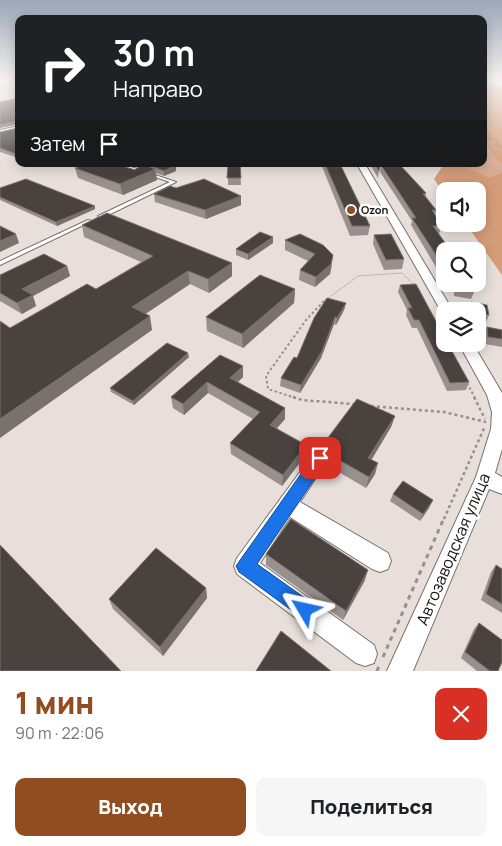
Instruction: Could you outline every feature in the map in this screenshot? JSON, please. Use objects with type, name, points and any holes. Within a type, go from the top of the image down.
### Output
[{"type":"street","points":[[0,132],[14,129]]},
{"type":"street","points":[[363,167],[442,302]]},
{"type":"street","name":"Автозаводская улица","points":[[400,671],[485,477],[499,429],[500,412],[495,395],[471,352]]},
{"type":"street","points":[[320,458],[245,566],[371,662]]},
{"type":"street","points":[[485,477],[502,486]]},
{"type":"street","points":[[288,505],[380,561]]},
{"type":"lane","points":[[0,263],[174,182],[128,167]]},
{"type":"path","points":[[356,404],[302,400],[268,389],[266,376],[306,320],[325,300],[358,276],[402,273],[411,280],[415,287]]},
{"type":"path","points":[[463,375],[486,422]]},
{"type":"path","points":[[365,405],[442,410],[486,422]]},
{"type":"path","points":[[371,662],[486,422]]},
{"type":"shaded area","points":[[487,110],[502,110],[502,164],[487,148]]},
{"type":"shaded area","points":[[487,148],[502,164],[502,172],[490,177],[468,167],[487,167]]},
{"type":"shaded area","points":[[442,167],[468,167],[490,177],[502,172],[502,275],[486,252],[486,242],[479,242],[472,232],[486,232],[486,182],[436,182],[434,179]]},
{"type":"building","points":[[0,110],[15,110],[15,122],[0,125]]},
{"type":"building","points":[[15,129],[15,154],[0,148],[0,132]]},
{"type":"building","points":[[126,167],[135,170],[138,167],[150,167],[155,169],[120,184],[75,168]]},
{"type":"building","points":[[154,167],[172,167],[164,171]]},
{"type":"building","points":[[228,167],[240,167],[241,178],[227,178]]},
{"type":"building","points":[[326,167],[341,167],[370,226],[352,226]]},
{"type":"building","points":[[382,167],[402,167],[426,193],[423,194],[436,210],[432,210],[436,216],[436,226],[433,226],[445,242],[436,242],[436,255],[412,218],[416,218]]},
{"type":"building","points":[[26,179],[95,206],[56,222],[0,197],[0,188]]},
{"type":"building","points":[[204,179],[241,196],[205,210],[154,194],[170,186],[176,188]]},
{"type":"building","points":[[107,213],[232,263],[208,279],[188,271],[132,307],[150,316],[0,419],[0,321],[10,328],[87,284],[96,289],[153,256],[82,225]]},
{"type":"building","points":[[0,226],[16,234],[0,241]]},
{"type":"building","points":[[260,232],[273,237],[248,254],[236,249]]},
{"type":"building","points":[[300,234],[323,245],[333,255],[331,264],[316,277],[300,270],[315,254],[285,240]]},
{"type":"building","points":[[391,234],[404,259],[386,260],[374,235]]},
{"type":"building","points":[[44,254],[67,266],[22,289],[33,295],[17,303],[0,293],[0,275]]},
{"type":"building","points":[[260,275],[295,289],[242,334],[206,317]]},
{"type":"building","points":[[416,284],[436,321],[436,352],[452,352],[469,382],[450,383],[419,320],[414,320],[408,308],[412,308],[400,285]]},
{"type":"building","points":[[327,298],[346,303],[337,318],[335,317],[322,351],[301,385],[281,378],[294,357],[297,358],[314,318]]},
{"type":"building","points":[[486,305],[487,305],[489,315],[486,314]]},
{"type":"building","points":[[487,327],[502,330],[502,339],[488,337]]},
{"type":"building","points":[[167,343],[188,353],[133,401],[110,388]]},
{"type":"building","points":[[220,355],[243,366],[230,378],[285,408],[270,425],[306,445],[283,475],[230,443],[260,412],[207,382],[183,404],[171,397]]},
{"type":"building","points":[[357,399],[395,416],[368,458],[378,463],[369,477],[332,456],[339,444],[327,439]]},
{"type":"building","points":[[403,481],[433,500],[423,514],[393,494]]},
{"type":"building","points":[[291,519],[368,570],[346,611],[266,554]]},
{"type":"building","points":[[0,545],[121,671],[0,671]]},
{"type":"building","points":[[156,548],[206,588],[160,647],[109,599]]},
{"type":"building","points":[[496,565],[502,569],[502,604],[486,594]]},
{"type":"building","points":[[479,623],[502,640],[502,662],[498,671],[490,671],[465,652]]},
{"type":"building","points":[[281,631],[331,671],[256,671]]},
{"type":"waterway","points":[[487,131],[490,135],[487,138]]},
{"type":"waterway","points":[[487,138],[498,141],[496,145],[502,147]]},
{"type":"place","name":"Ozon","points":[[351,210]]},
{"type":"route","points":[[305,610],[245,566],[320,458]]}]
